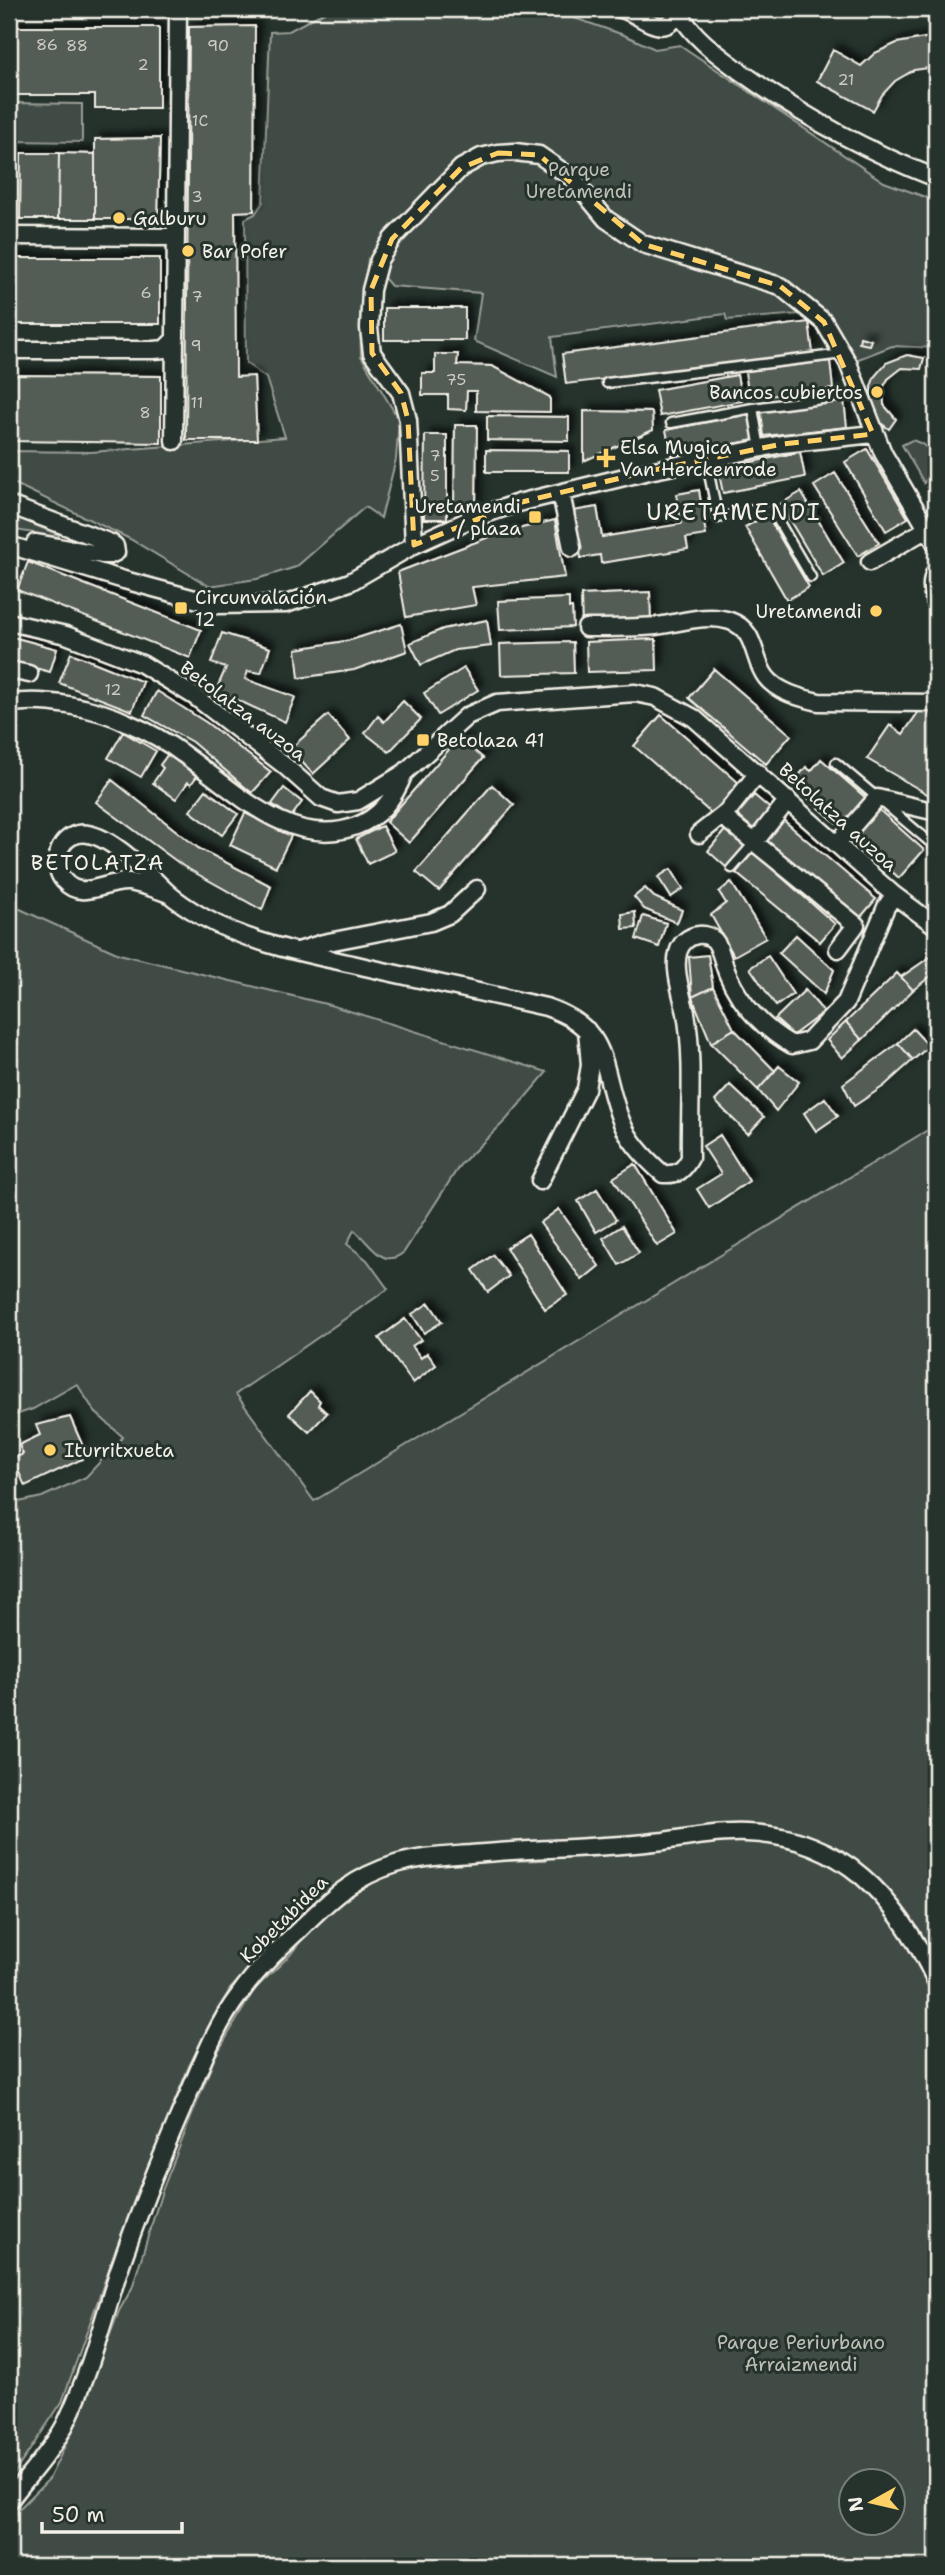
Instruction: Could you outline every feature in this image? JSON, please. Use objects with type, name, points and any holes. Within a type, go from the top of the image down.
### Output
[{"type":"street","points":[[174,441],[178,9]]},
{"type":"street","points":[[630,10],[653,25],[668,23],[680,11],[695,37],[769,93],[827,128],[936,178]]},
{"type":"street","points":[[414,545],[408,420],[401,393],[372,353],[369,328],[371,290],[379,260],[392,239],[461,169],[481,157],[498,153],[539,155],[572,178],[606,219],[643,244],[780,286],[824,323],[843,354],[873,433],[936,544]]},
{"type":"street","points":[[9,236],[176,237]]},
{"type":"street","points":[[9,350],[154,350],[165,349],[173,341]]},
{"type":"street","points":[[9,545],[124,580],[217,604],[286,604],[350,582],[414,545],[471,519],[518,503],[706,459],[873,433]]},
{"type":"street","points":[[561,493],[572,548]]},
{"type":"street","points":[[9,505],[111,543],[116,552],[110,555],[85,553],[9,537]]},
{"type":"street","points":[[870,562],[927,529]]},
{"type":"street","points":[[936,570],[932,583],[936,603]]},
{"type":"street","points":[[586,628],[657,625],[711,618],[731,621],[745,630],[753,643],[765,676],[775,686],[805,699],[819,702],[936,703]]},
{"type":"street","name":"Betolatza auzoa","points":[[9,622],[66,635],[142,664],[194,696],[285,766],[321,798],[338,804],[358,801],[404,773],[467,716],[497,703],[635,694],[655,697],[694,718],[894,895],[886,907],[846,1002],[809,1041],[792,1045],[773,1034],[742,1001],[728,976],[715,941],[705,935],[691,936],[680,945],[676,959],[691,1047],[690,1158],[685,1169],[674,1175],[663,1174],[649,1162],[622,1125],[600,1046],[587,1030],[568,1014],[254,940],[225,929],[169,894]]},
{"type":"street","points":[[9,670],[29,674]]},
{"type":"street","name":"Betolatza auzoa","points":[[9,704],[33,702],[70,705],[127,722],[181,752],[262,811],[314,831],[333,833],[374,818],[398,790],[404,773]]},
{"type":"street","points":[[699,834],[722,816],[758,773]]},
{"type":"street","points":[[837,844],[877,798],[936,812]]},
{"type":"street","points":[[754,843],[788,800]]},
{"type":"street","points":[[722,816],[856,925],[838,949]]},
{"type":"street","points":[[76,835],[96,835],[149,873],[169,894],[129,882],[88,891],[75,890],[60,876],[57,856],[61,846],[76,835]]},
{"type":"street","points":[[295,951],[431,922],[450,914],[477,889]]},
{"type":"street","points":[[894,895],[936,926]]},
{"type":"street","points":[[540,1181],[586,1089],[590,1065],[587,1030]]},
{"type":"street","name":"Kobetabidea","points":[[9,2501],[64,2428],[93,2358],[155,2171],[198,2070],[229,2010],[239,1994],[284,1944],[338,1892],[364,1877],[396,1864],[515,1850],[606,1848],[745,1833],[789,1838],[820,1848],[860,1873],[904,1925],[936,1981]]},
{"type":"lane","points":[[607,383],[843,354]]},
{"type":"lane","points":[[671,423],[753,408],[837,397]]},
{"type":"lane","points":[[753,408],[760,449]]},
{"type":"lane","points":[[706,459],[718,518],[757,509],[773,512],[811,577]]},
{"type":"lane","points":[[836,763],[931,843]]},
{"type":"lane","points":[[732,868],[754,843]]},
{"type":"highlighted area","points":[[498,153],[539,155],[643,244],[780,286],[824,322],[873,434],[782,444],[649,471],[518,503],[414,545],[408,420],[401,393],[372,353],[371,290],[392,239],[461,168]]},
{"type":"green space","name":"Parque Uretamendi","points":[[330,9],[548,9],[624,35],[655,49],[680,45],[884,182],[936,201],[936,348],[892,346],[848,363],[813,313],[727,320],[725,314],[552,337],[557,377],[474,341],[481,293],[391,286],[368,259],[360,315],[361,356],[399,420],[396,459],[381,518],[365,507],[296,567],[257,579],[209,586],[130,539],[9,481],[9,451],[91,452],[285,437],[266,378],[246,363],[245,219],[255,214],[263,202],[270,32],[289,31]]},
{"type":"green space","points":[[9,103],[82,104],[82,142],[9,141]]},
{"type":"green space","points":[[912,440],[926,447],[933,457],[933,469],[924,483],[902,445]]},
{"type":"green space","points":[[9,514],[59,535],[59,537],[9,529]]},
{"type":"green space","name":"Parque Periurbano Arraizmendi","points":[[9,904],[119,954],[330,1005],[547,1072],[506,1120],[460,1165],[404,1252],[396,1257],[383,1257],[354,1230],[347,1244],[367,1260],[388,1289],[236,1394],[314,1501],[936,1125],[936,2566],[9,2566],[9,2523],[49,2479],[79,2417],[119,2311],[132,2288],[162,2191],[215,2057],[254,1990],[290,1955],[336,1895],[271,1945],[230,1989],[189,2066],[120,2238],[62,2402],[9,2481],[9,1504],[42,1497],[86,1477],[123,1437],[95,1412],[77,1384],[33,1409],[9,1417]],"holes":[[[434,1858],[548,1860],[444,1862]]]},
{"type":"building","points":[[255,26],[254,211],[235,212],[236,377],[254,376],[257,440],[186,440],[189,27]]},
{"type":"building","points":[[9,27],[159,27],[159,108],[95,108],[95,95],[9,95]]},
{"type":"building","points":[[936,36],[936,67],[914,70],[895,81],[882,95],[873,111],[817,81],[833,50],[861,66],[875,53],[897,43]]},
{"type":"building","points":[[160,138],[158,219],[95,219],[95,139]]},
{"type":"building","points":[[9,153],[21,153],[20,219],[9,219]]},
{"type":"building","points":[[21,153],[59,153],[58,219],[20,219]]},
{"type":"building","points":[[59,153],[95,154],[95,219],[58,219]]},
{"type":"building","points":[[9,258],[160,258],[160,324],[9,324]]},
{"type":"building","points":[[384,308],[465,308],[465,340],[384,340]]},
{"type":"building","points":[[809,322],[813,353],[566,384],[562,354]]},
{"type":"building","points":[[860,337],[871,340],[869,345],[859,343]]},
{"type":"building","points":[[435,354],[458,354],[457,365],[492,366],[550,397],[550,412],[476,411],[476,391],[467,391],[466,410],[448,409],[448,395],[422,395],[422,373],[435,373]]},
{"type":"building","name":"Bancos cubiertos","points":[[907,355],[924,358],[921,369],[902,368],[888,379],[883,388],[884,405],[896,419],[889,429],[882,424],[872,408],[871,386],[875,376],[886,363]]},
{"type":"building","points":[[830,361],[833,389],[749,398],[745,371]]},
{"type":"building","points":[[9,375],[161,376],[161,443],[9,441]]},
{"type":"building","points":[[737,375],[742,401],[660,416],[655,390]]},
{"type":"building","points":[[844,401],[847,427],[764,436],[761,411]]},
{"type":"building","points":[[584,411],[652,412],[653,430],[584,461]]},
{"type":"building","points":[[750,414],[755,440],[671,455],[666,430]]},
{"type":"building","points":[[487,416],[569,417],[569,441],[487,440]]},
{"type":"building","points":[[455,425],[477,425],[476,507],[454,507]]},
{"type":"building","points":[[425,435],[447,435],[447,519],[424,519]]},
{"type":"building","points":[[867,449],[908,518],[886,531],[845,462]]},
{"type":"building","points":[[486,450],[569,451],[569,472],[486,472]]},
{"type":"building","points":[[800,452],[805,477],[723,493],[718,469]]},
{"type":"building","points":[[835,473],[879,543],[858,556],[814,486]]},
{"type":"building","points":[[699,490],[706,535],[686,538],[688,549],[601,563],[600,555],[581,558],[573,511],[597,507],[602,537],[681,524],[677,494]]},
{"type":"building","points":[[801,492],[844,563],[823,576],[780,504]]},
{"type":"building","points":[[936,495],[936,517],[930,496]]},
{"type":"building","points":[[767,515],[809,587],[787,600],[745,527]]},
{"type":"building","points":[[555,520],[565,577],[472,587],[476,605],[406,617],[398,572],[497,534]]},
{"type":"building","points":[[28,562],[201,630],[190,658],[17,590]]},
{"type":"building","points":[[650,592],[651,623],[582,626],[581,595]]},
{"type":"building","points":[[569,598],[573,627],[500,630],[498,601]]},
{"type":"building","points":[[487,620],[491,646],[455,650],[421,665],[410,643],[443,629]]},
{"type":"building","points":[[401,624],[407,651],[354,670],[299,678],[296,649],[351,640]]},
{"type":"building","points":[[222,633],[270,648],[261,673],[248,671],[245,679],[295,697],[285,722],[216,690],[226,668],[211,663]]},
{"type":"building","points":[[9,636],[57,649],[50,672],[9,661]]},
{"type":"building","points":[[656,639],[657,670],[587,672],[586,642]]},
{"type":"building","points":[[573,642],[574,673],[501,675],[500,644]]},
{"type":"building","points":[[71,653],[143,682],[132,711],[59,683]]},
{"type":"building","points":[[464,668],[478,690],[438,715],[424,693]]},
{"type":"building","points":[[714,669],[791,735],[766,764],[689,698]]},
{"type":"building","points":[[157,691],[207,723],[271,772],[252,793],[192,742],[144,715]]},
{"type":"building","points":[[403,701],[421,719],[389,752],[365,733],[378,716],[384,722]]},
{"type":"building","points":[[924,704],[936,713],[936,786],[929,795],[867,759],[890,725],[903,734]]},
{"type":"building","points":[[328,715],[350,740],[313,774],[290,749]]},
{"type":"building","points":[[661,715],[739,783],[712,814],[634,746]]},
{"type":"building","points":[[123,732],[156,751],[141,777],[108,758]]},
{"type":"building","points":[[459,738],[483,758],[409,843],[386,822]]},
{"type":"building","points":[[168,754],[197,776],[191,784],[188,782],[176,799],[153,783]]},
{"type":"building","points":[[821,759],[867,799],[842,828],[792,784],[806,767],[811,771]]},
{"type":"building","points":[[112,780],[198,848],[271,886],[262,910],[183,866],[96,802]]},
{"type":"building","points":[[492,785],[514,805],[439,891],[416,872]]},
{"type":"building","points":[[284,788],[302,802],[291,817],[272,804]]},
{"type":"building","points":[[206,790],[238,814],[222,835],[190,811]]},
{"type":"building","points":[[754,795],[774,812],[757,832],[737,815]]},
{"type":"building","points":[[877,808],[924,850],[899,878],[853,836]]},
{"type":"building","points":[[245,813],[291,836],[276,867],[230,845]]},
{"type":"building","points":[[782,819],[876,899],[859,919],[765,840]]},
{"type":"building","points":[[382,826],[395,851],[368,864],[356,839]]},
{"type":"building","points":[[726,829],[746,846],[727,868],[708,851]]},
{"type":"building","points":[[753,852],[835,924],[820,942],[736,873]]},
{"type":"building","points":[[671,869],[683,889],[671,897],[658,877]]},
{"type":"building","points":[[731,882],[766,938],[734,956],[711,915],[726,903],[719,892]]},
{"type":"building","points":[[645,888],[654,897],[682,910],[677,923],[644,909],[634,897]]},
{"type":"building","points":[[635,912],[636,928],[623,929],[622,914]]},
{"type":"building","points":[[643,916],[666,923],[659,947],[636,939]]},
{"type":"building","points":[[796,935],[834,970],[824,994],[779,953]]},
{"type":"building","points":[[708,955],[713,987],[692,997],[689,957]]},
{"type":"building","points":[[768,956],[793,994],[776,1006],[750,968]]},
{"type":"building","points":[[930,957],[936,965],[936,972],[913,990],[901,977]]},
{"type":"building","points":[[897,973],[913,990],[862,1040],[846,1022]]},
{"type":"building","points":[[713,987],[734,1029],[711,1043],[692,997]]},
{"type":"building","points":[[805,990],[824,1012],[793,1035],[775,1019]]},
{"type":"building","points":[[846,1022],[862,1040],[842,1058],[827,1040]]},
{"type":"building","points":[[734,1029],[775,1071],[758,1090],[711,1043]]},
{"type":"building","points":[[913,1029],[929,1046],[913,1060],[898,1043]]},
{"type":"building","points":[[898,1043],[913,1060],[884,1086],[854,1106],[843,1084]]},
{"type":"building","points":[[779,1066],[799,1082],[776,1111],[758,1090]]},
{"type":"building","points":[[730,1085],[764,1117],[748,1134],[715,1101]]},
{"type":"building","points":[[825,1098],[838,1116],[816,1131],[804,1113]]},
{"type":"building","points":[[720,1135],[749,1181],[709,1208],[697,1189],[721,1174],[703,1146]]},
{"type":"building","points":[[635,1164],[677,1234],[657,1246],[613,1178]]},
{"type":"building","points":[[597,1189],[616,1220],[596,1232],[578,1201]]},
{"type":"building","points":[[559,1209],[599,1266],[582,1280],[540,1223]]},
{"type":"building","points":[[622,1226],[639,1253],[619,1265],[603,1238]]},
{"type":"building","points":[[528,1234],[567,1295],[545,1309],[506,1248]]},
{"type":"building","points":[[493,1255],[509,1276],[488,1292],[473,1270]]},
{"type":"building","points":[[429,1303],[442,1322],[424,1333],[412,1314]]},
{"type":"building","points":[[405,1319],[421,1340],[412,1346],[421,1358],[427,1353],[436,1365],[413,1383],[379,1338]]},
{"type":"building","points":[[310,1391],[320,1401],[318,1405],[327,1413],[309,1432],[289,1414]]},
{"type":"building","name":"Iturritxueta","points":[[70,1417],[82,1444],[76,1447],[82,1459],[25,1486],[13,1459],[23,1454],[19,1445],[40,1435],[36,1425]]},
{"type":"place","name":"Galburu","points":[[119,218]]},
{"type":"place","name":"Bar Pofer","points":[[188,251]]},
{"type":"place","name":"Bancos cubiertos","points":[[877,392]]},
{"type":"place","name":"Elsa Mugica Van Herckenrode","points":[[606,458]]},
{"type":"place","name":"Uretamendi / plaza","points":[[535,517]]},
{"type":"place","name":"Circunvalación 12","points":[[181,608]]},
{"type":"place","name":"Uretamendi","points":[[876,611]]},
{"type":"place","name":"Betolaza 41","points":[[423,740]]},
{"type":"place","name":"Iturritxueta","points":[[50,1450]]},
{"type":"district","name":"URETAMENDI","points":[[734,512]]},
{"type":"district","name":"BETOLATZA","points":[[98,863]]}]
